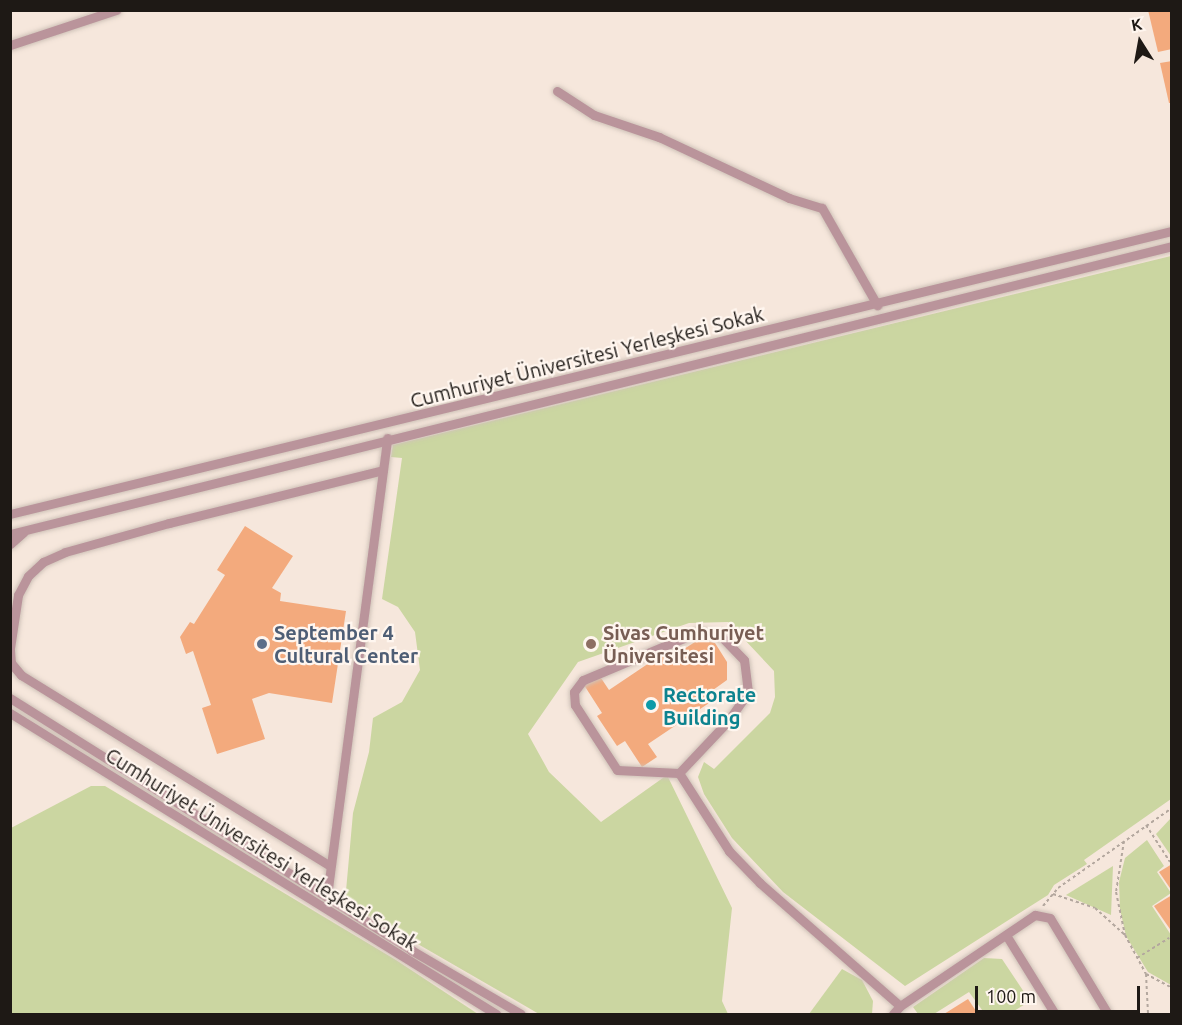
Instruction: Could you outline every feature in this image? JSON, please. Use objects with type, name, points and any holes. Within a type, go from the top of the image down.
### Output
[{"type":"street","points":[[10,45],[116,10]]},
{"type":"street","points":[[556,91],[594,115],[659,137],[789,198],[822,208],[877,305]]},
{"type":"street","name":"Cumhuriyet Üniversitesi Yerleşkesi Sokak","points":[[10,514],[877,305],[1172,231]]},
{"type":"street","name":"Cumhuriyet Üniversitesi Yerleşkesi Sokak","points":[[10,534],[387,438],[1172,246]]},
{"type":"street","name":"Cumhuriyet Üniversitesi Yerleşkesi Sokak","points":[[327,896],[387,438]]},
{"type":"street","name":"Cumhuriyet Üniversitesi Yerleşkesi Sokak","points":[[330,866],[21,675],[11,663],[10,649],[18,596],[28,576],[43,562],[65,552],[169,523],[383,470]]},
{"type":"street","name":"Cumhuriyet Üniversitesi Yerleşkesi Sokak","points":[[10,544],[28,528]]},
{"type":"street","points":[[698,632],[720,635],[744,660],[748,693],[728,721],[680,773],[617,770],[575,705],[574,692],[583,680],[698,632]]},
{"type":"street","name":"Cumhuriyet Üniversitesi Yerleşkesi Sokak","points":[[10,698],[521,1014]]},
{"type":"street","name":"Cumhuriyet Üniversitesi Yerleşkesi Sokak","points":[[10,712],[496,1014]]},
{"type":"street","points":[[680,773],[736,859],[900,1006]]},
{"type":"street","points":[[893,1014],[900,1006],[1035,915],[1050,918],[1107,1014]]},
{"type":"street","points":[[1006,935],[1055,1014]]},
{"type":"path","points":[[1035,915],[1053,894],[1172,808]]},
{"type":"path","points":[[1146,825],[1170,862]]},
{"type":"path","points":[[1124,841],[1116,892],[1125,935],[1146,974],[1148,1014]]},
{"type":"path","points":[[1053,894],[1095,908],[1125,935]]},
{"type":"path","points":[[1137,958],[1169,938]]},
{"type":"path","points":[[1146,974],[1172,988]]},
{"type":"green space","points":[[1171,256],[1171,799],[1084,860],[1087,864],[1054,885],[1048,895],[905,986],[783,892],[732,838],[704,794],[698,777],[704,762],[714,769],[770,713],[775,697],[774,671],[728,622],[689,623],[578,662],[528,734],[549,772],[601,822],[667,775],[732,908],[722,1001],[728,1014],[539,1014],[345,902],[353,813],[369,752],[373,718],[402,702],[420,670],[415,632],[398,607],[382,599],[402,458],[391,457],[393,445]]},
{"type":"green space","points":[[91,786],[105,786],[396,960],[478,1014],[11,1014],[11,828]]},
{"type":"green space","points":[[1171,818],[1171,856],[1156,834]]},
{"type":"green space","points":[[1147,840],[1164,866],[1157,872],[1171,893],[1152,906],[1171,935],[1171,985],[1148,972],[1126,936],[1120,909],[1119,882],[1125,858]]},
{"type":"green space","points":[[1113,866],[1111,915],[1066,895]]},
{"type":"green space","points":[[984,958],[1002,959],[1030,1001],[1009,1014],[985,1014],[969,992],[934,1014],[918,1014],[913,1007]]},
{"type":"green space","points":[[842,969],[862,980],[873,1001],[872,1014],[809,1014]]},
{"type":"building","points":[[1148,10],[1172,10],[1172,49],[1158,52]]},
{"type":"building","points":[[1172,61],[1172,103],[1169,103],[1160,63]]},
{"type":"building","name":"September 4 Cultural Center","points":[[245,526],[293,556],[272,588],[281,593],[280,601],[346,611],[332,703],[269,693],[252,699],[265,739],[217,754],[202,708],[211,705],[193,651],[186,654],[180,637],[190,622],[194,624],[225,575],[217,570]]},
{"type":"building","name":"Rectorate Building","points":[[698,640],[715,643],[727,662],[727,680],[713,690],[718,697],[648,744],[657,757],[642,767],[625,741],[617,746],[597,716],[602,713],[584,685],[599,675],[609,690],[664,653],[670,658]]},
{"type":"building","points":[[1172,864],[1172,891],[1159,872]]},
{"type":"building","points":[[1172,895],[1172,932],[1154,906]]},
{"type":"building","points":[[968,999],[978,1014],[944,1014]]},
{"type":"place","name":"September 4 Cultural Center","points":[[262,644]]},
{"type":"place","name":"Sivas Cumhuriyet Üniversitesi","points":[[591,644]]},
{"type":"place","name":"Rectorate Building","points":[[651,705]]}]
